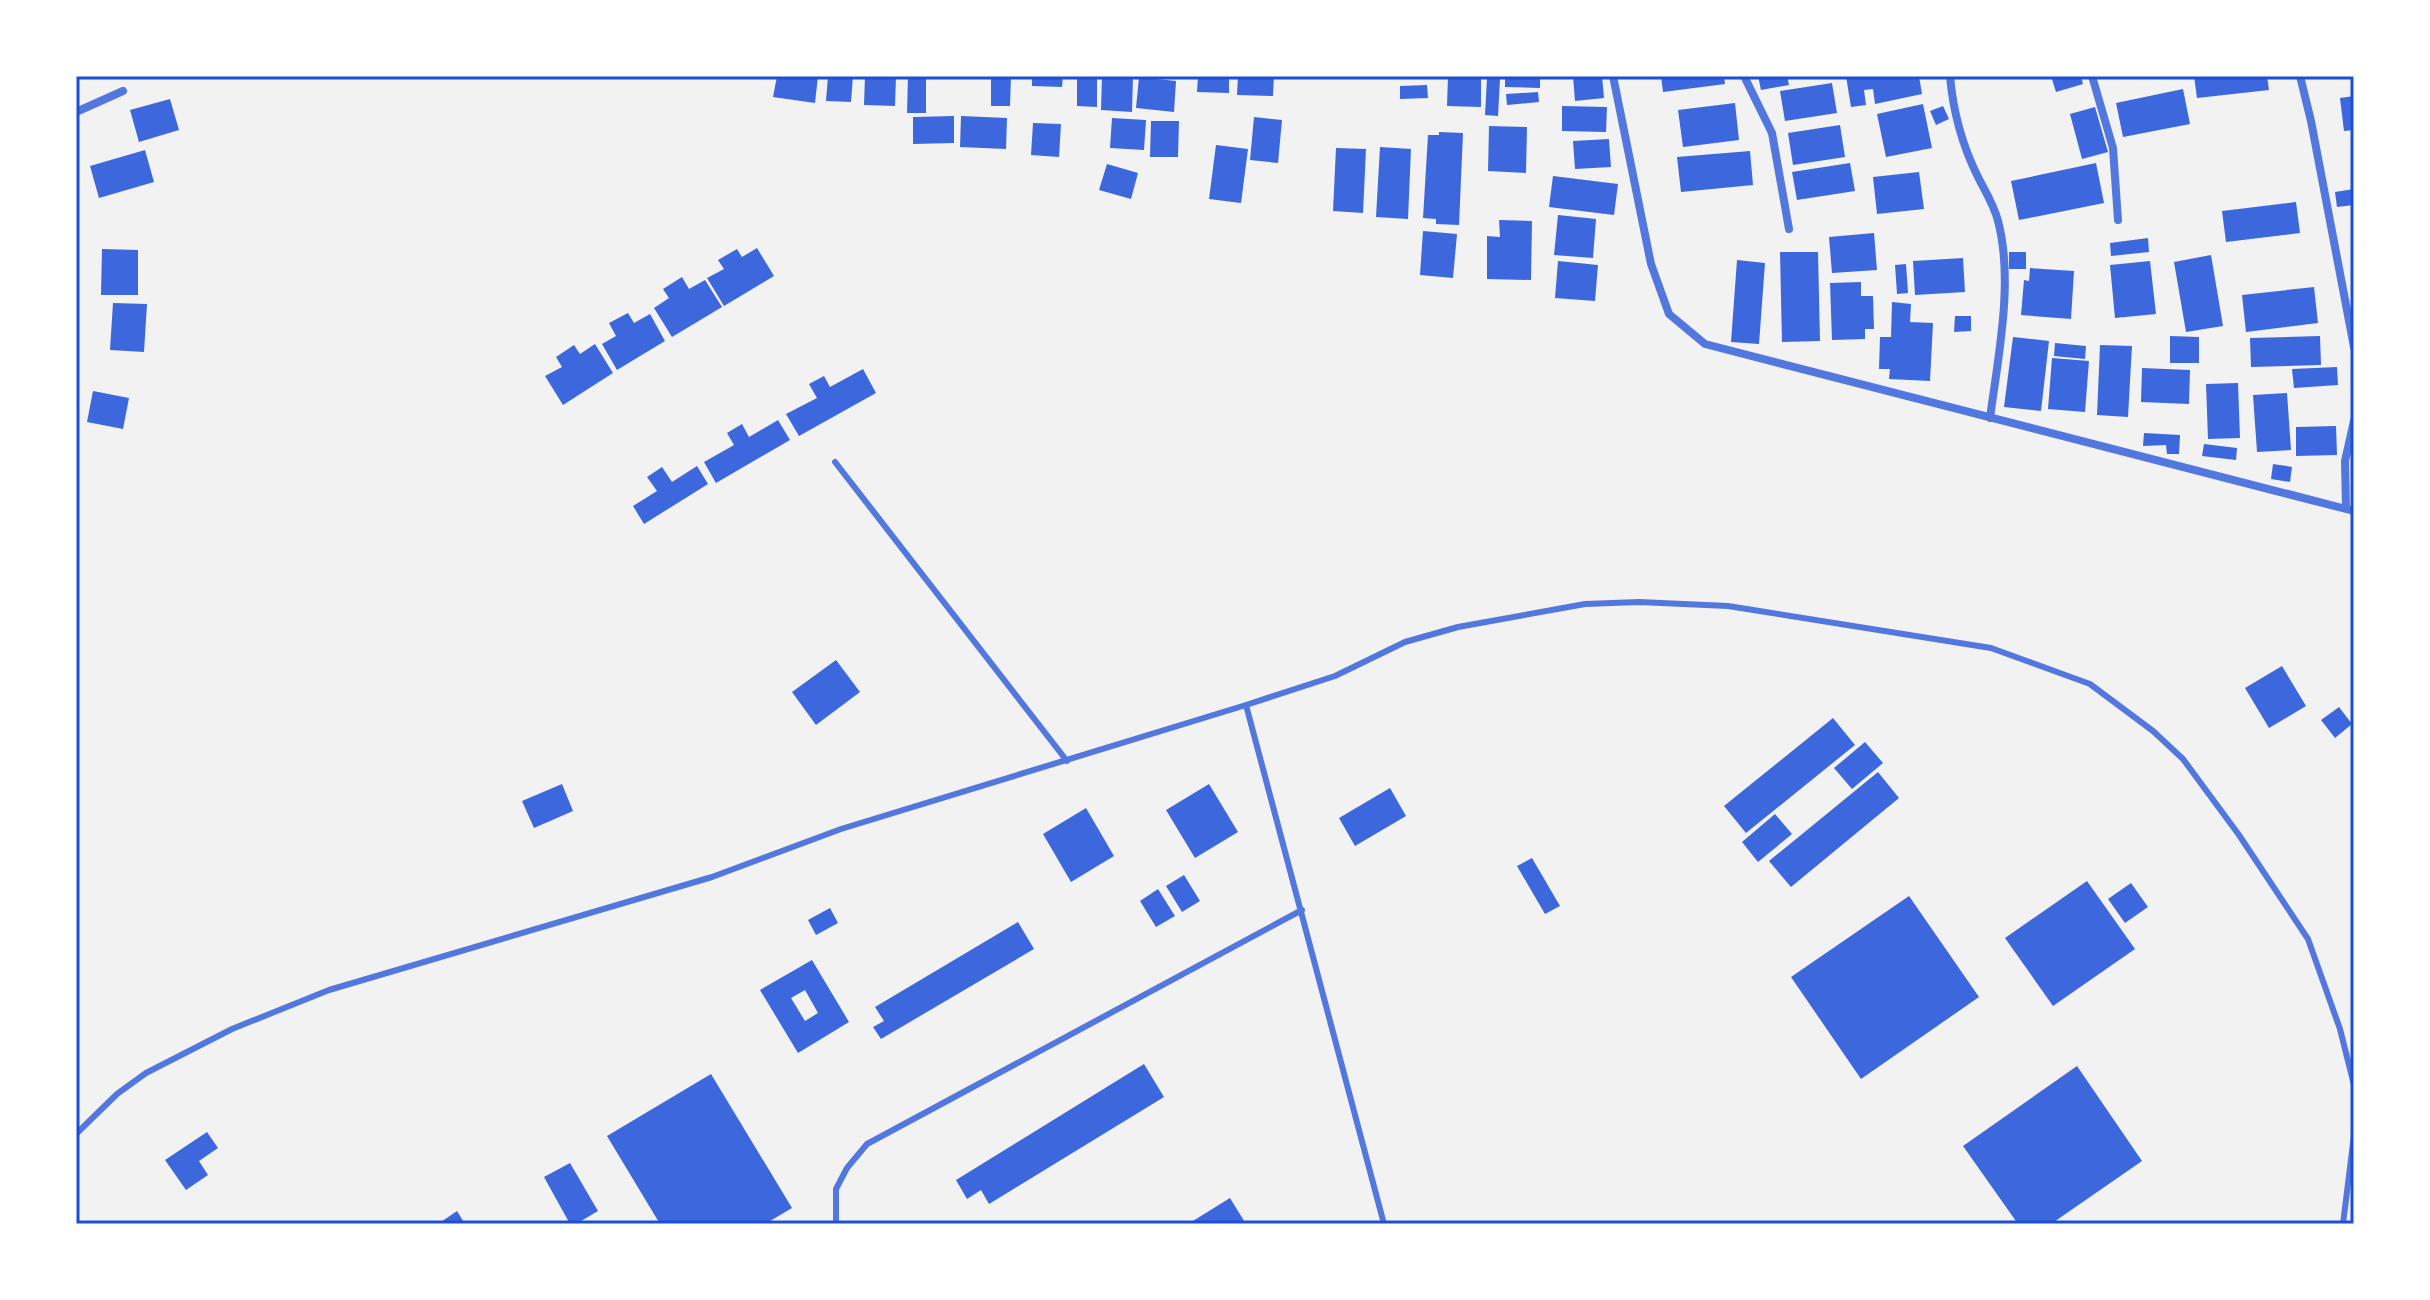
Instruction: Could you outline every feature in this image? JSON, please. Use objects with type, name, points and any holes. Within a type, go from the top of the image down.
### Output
[{"type":"street","points":[[1613,76],[1651,264],[1669,314],[1705,344],[2350,510],[2345,461],[2354,421]]},
{"type":"street","points":[[1744,76],[1772,133],[1789,229]]},
{"type":"street","points":[[1950,76],[1951,100],[1959,126],[1977,176],[1998,218],[2003,243],[2004,287],[1990,418]]},
{"type":"street","points":[[2092,76],[2113,148],[2118,220]]},
{"type":"street","points":[[2300,76],[2354,347]]},
{"type":"street","points":[[76,112],[123,91]]},
{"type":"lane","points":[[835,462],[1067,761]]},
{"type":"lane","points":[[76,1134],[117,1094],[146,1073],[232,1029],[329,990],[712,877],[841,829],[1246,705],[1335,676],[1405,642],[1458,627],[1585,604],[1639,602],[1728,606],[1991,648],[2090,684],[2153,731],[2183,759],[2239,835],[2308,939],[2340,1029],[2354,1085]]},
{"type":"lane","points":[[1246,705],[1384,1224]]},
{"type":"lane","points":[[836,1224],[836,1189],[847,1168],[867,1144],[1302,910]]},
{"type":"lane","points":[[2343,1224],[2354,1135]]},
{"type":"building","points":[[777,76],[818,76],[815,103],[773,97]]},
{"type":"building","points":[[828,76],[853,76],[851,102],[826,101]]},
{"type":"building","points":[[865,76],[896,76],[895,106],[864,105]]},
{"type":"building","points":[[908,76],[926,76],[926,113],[907,113]]},
{"type":"building","points":[[991,76],[1011,76],[1010,106],[991,106]]},
{"type":"building","points":[[1032,76],[1063,76],[1062,87],[1032,86]]},
{"type":"building","points":[[1077,76],[1097,76],[1097,107],[1077,106]]},
{"type":"building","points":[[1102,76],[1133,76],[1132,112],[1101,110]]},
{"type":"building","points":[[1198,76],[1229,76],[1229,93],[1197,92]]},
{"type":"building","points":[[1238,76],[1274,76],[1273,96],[1237,95]]},
{"type":"building","points":[[1448,76],[1481,76],[1481,107],[1447,106]]},
{"type":"building","points":[[1505,76],[1540,76],[1540,88],[1505,87]]},
{"type":"building","points":[[1573,76],[1602,76],[1604,98],[1575,101]]},
{"type":"building","points":[[1661,76],[1724,76],[1725,84],[1663,92]]},
{"type":"building","points":[[1758,76],[1787,76],[1789,85],[1761,90]]},
{"type":"building","points":[[1846,76],[1919,76],[1922,94],[1875,104],[1873,89],[1864,90],[1866,105],[1851,107]]},
{"type":"building","points":[[2051,76],[2081,76],[2083,84],[2056,92]]},
{"type":"building","points":[[2194,76],[2267,76],[2269,90],[2197,98]]},
{"type":"building","points":[[1139,77],[1176,81],[1174,112],[1136,108]]},
{"type":"building","points":[[1487,78],[1500,79],[1498,116],[1485,115]]},
{"type":"building","points":[[1832,83],[1837,113],[1785,121],[1780,91]]},
{"type":"building","points":[[1427,85],[1428,98],[1400,99],[1400,86]]},
{"type":"building","points":[[2183,89],[2190,124],[2123,137],[2116,103]]},
{"type":"building","points":[[1538,92],[1539,102],[1507,105],[1506,94]]},
{"type":"building","points":[[2354,96],[2354,130],[2344,131],[2340,98]]},
{"type":"building","points":[[170,99],[179,130],[139,142],[130,110]]},
{"type":"building","points":[[1735,103],[1739,140],[1683,147],[1678,110]]},
{"type":"building","points":[[1923,104],[1932,148],[1886,157],[1877,114]]},
{"type":"building","points":[[1562,106],[1607,107],[1606,132],[1562,131]]},
{"type":"building","points":[[1943,106],[1949,119],[1936,125],[1930,111]]},
{"type":"building","points":[[2095,107],[2108,152],[2082,159],[2070,114]]},
{"type":"building","points":[[954,116],[954,143],[913,144],[913,117]]},
{"type":"building","points":[[961,116],[1007,118],[1006,149],[960,147]]},
{"type":"building","points":[[1254,117],[1282,120],[1278,163],[1250,160]]},
{"type":"building","points":[[1112,118],[1146,120],[1144,150],[1110,148]]},
{"type":"building","points":[[1151,121],[1179,121],[1178,157],[1150,157]]},
{"type":"building","points":[[1033,123],[1061,124],[1059,157],[1031,155]]},
{"type":"building","points":[[1840,125],[1845,157],[1793,165],[1788,133]]},
{"type":"building","points":[[1489,126],[1527,127],[1526,173],[1488,171]]},
{"type":"building","points":[[1439,132],[1463,133],[1459,225],[1436,224],[1436,219],[1423,218],[1428,135],[1439,135]]},
{"type":"building","points":[[1609,139],[1611,167],[1575,169],[1573,141]]},
{"type":"building","points":[[1216,145],[1248,149],[1241,203],[1209,199]]},
{"type":"building","points":[[1380,147],[1411,149],[1408,219],[1376,217]]},
{"type":"building","points":[[1336,148],[1366,149],[1363,213],[1333,211]]},
{"type":"building","points":[[145,150],[154,182],[99,198],[90,166]]},
{"type":"building","points":[[1750,151],[1753,185],[1681,192],[1677,157]]},
{"type":"building","points":[[1850,163],[1855,191],[1797,200],[1792,172]]},
{"type":"building","points":[[2096,163],[2104,203],[2019,220],[2011,181]]},
{"type":"building","points":[[1107,164],[1138,173],[1131,199],[1099,190]]},
{"type":"building","points":[[1919,172],[1924,209],[1877,214],[1873,177]]},
{"type":"building","points":[[1553,176],[1618,184],[1614,215],[1549,207]]},
{"type":"building","points":[[2354,189],[2354,205],[2337,207],[2335,192]]},
{"type":"building","points":[[2296,202],[2300,233],[2226,242],[2222,211]]},
{"type":"building","points":[[1558,215],[1596,219],[1593,258],[1554,255]]},
{"type":"building","points":[[1499,220],[1532,221],[1531,280],[1487,279],[1487,236],[1500,237]]},
{"type":"building","points":[[1423,231],[1457,234],[1453,278],[1420,275]]},
{"type":"building","points":[[1874,233],[1877,270],[1832,273],[1829,237]]},
{"type":"building","points":[[2148,238],[2149,252],[2111,256],[2110,243]]},
{"type":"building","points":[[757,248],[774,276],[724,306],[707,278],[724,269],[718,260],[737,249],[742,257]]},
{"type":"building","points":[[102,249],[138,250],[138,295],[101,295]]},
{"type":"building","points":[[1780,252],[1818,252],[1820,341],[1782,342]]},
{"type":"building","points":[[2009,252],[2026,252],[2026,269],[2009,269]]},
{"type":"building","points":[[2211,255],[2223,326],[2186,332],[2174,262]]},
{"type":"building","points":[[1963,258],[1965,292],[1915,295],[1913,261]]},
{"type":"building","points":[[1737,260],[1765,263],[1759,344],[1731,342]]},
{"type":"building","points":[[1558,261],[1598,265],[1595,301],[1555,298]]},
{"type":"building","points":[[2150,261],[2156,314],[2115,318],[2110,265]]},
{"type":"building","points":[[1906,264],[1908,293],[1897,294],[1895,265]]},
{"type":"building","points":[[2030,268],[2074,271],[2071,319],[2021,315],[2024,280],[2029,281]]},
{"type":"building","points":[[682,277],[689,289],[705,280],[722,307],[672,337],[654,308],[669,298],[663,289]]},
{"type":"building","points":[[1861,282],[1861,296],[1873,296],[1874,329],[1865,329],[1865,339],[1832,340],[1830,283]]},
{"type":"building","points":[[2314,287],[2318,323],[2246,332],[2242,295]]},
{"type":"building","points":[[1892,302],[1911,304],[1910,322],[1933,323],[1930,381],[1889,379],[1890,369],[1879,369],[1880,337],[1891,337]]},
{"type":"building","points":[[113,303],[147,304],[144,352],[110,350]]},
{"type":"building","points":[[628,313],[634,323],[650,314],[665,341],[617,370],[602,344],[616,336],[609,323]]},
{"type":"building","points":[[1955,316],[1971,316],[1971,331],[1954,332]]},
{"type":"building","points":[[2170,336],[2199,337],[2199,363],[2170,363]]},
{"type":"building","points":[[2320,336],[2321,365],[2251,367],[2250,338]]},
{"type":"building","points":[[2013,337],[2049,341],[2041,411],[2004,407]]},
{"type":"building","points":[[2055,343],[2086,346],[2085,359],[2054,356]]},
{"type":"building","points":[[595,344],[613,373],[563,405],[545,376],[562,367],[556,357],[574,345],[580,354]]},
{"type":"building","points":[[2100,345],[2132,346],[2128,417],[2097,415]]},
{"type":"building","points":[[2052,358],[2089,361],[2085,412],[2048,409]]},
{"type":"building","points":[[2337,367],[2338,385],[2294,388],[2292,369]]},
{"type":"building","points":[[2142,368],[2190,370],[2189,404],[2141,402]]},
{"type":"building","points":[[863,369],[876,393],[799,436],[786,414],[817,398],[809,384],[824,376],[830,387]]},
{"type":"building","points":[[2238,383],[2240,438],[2208,439],[2206,384]]},
{"type":"building","points":[[93,391],[129,398],[123,429],[87,422]]},
{"type":"building","points":[[2287,393],[2291,450],[2257,452],[2253,395]]},
{"type":"building","points":[[778,420],[790,440],[716,483],[704,462],[734,445],[727,433],[742,424],[749,437]]},
{"type":"building","points":[[2336,426],[2337,455],[2296,456],[2296,427]]},
{"type":"building","points":[[2144,433],[2180,435],[2179,454],[2167,454],[2166,445],[2143,446]]},
{"type":"building","points":[[2204,444],[2237,448],[2236,460],[2202,456]]},
{"type":"building","points":[[2273,464],[2292,467],[2290,482],[2271,479]]},
{"type":"building","points":[[697,466],[708,484],[644,524],[633,506],[657,491],[647,477],[662,467],[672,482]]},
{"type":"building","points":[[836,660],[860,692],[816,725],[792,692]]},
{"type":"building","points":[[2282,666],[2306,706],[2269,728],[2245,688]]},
{"type":"building","points":[[2339,707],[2352,724],[2335,738],[2321,720]]},
{"type":"building","points":[[1833,718],[1855,745],[1746,833],[1724,806]]},
{"type":"building","points":[[1865,742],[1883,763],[1852,789],[1834,768]]},
{"type":"building","points":[[1878,772],[1899,798],[1791,887],[1769,861]]},
{"type":"building","points":[[562,784],[573,811],[534,828],[522,801]]},
{"type":"building","points":[[1209,784],[1238,832],[1195,858],[1166,810]]},
{"type":"building","points":[[1390,788],[1406,816],[1355,846],[1339,818]]},
{"type":"building","points":[[1086,808],[1114,856],[1071,882],[1043,834]]},
{"type":"building","points":[[1775,814],[1792,834],[1758,862],[1742,842]]},
{"type":"building","points":[[1532,858],[1560,906],[1545,914],[1517,866]]},
{"type":"building","points":[[1184,875],[1200,901],[1182,912],[1166,886]]},
{"type":"building","points":[[2087,881],[2135,949],[2053,1006],[2005,938]]},
{"type":"building","points":[[2131,883],[2148,907],[2125,923],[2108,899]]},
{"type":"building","points":[[1158,889],[1175,916],[1156,927],[1140,901]]},
{"type":"building","points":[[1909,896],[1979,997],[1861,1079],[1791,977]]},
{"type":"building","points":[[830,908],[838,923],[816,935],[808,920]]},
{"type":"building","points":[[1018,922],[1034,949],[881,1039],[873,1027],[884,1021],[875,1007]]},
{"type":"building","points":[[812,960],[849,1022],[798,1053],[760,990]],"holes":[[[805,990],[818,1013],[805,1021],[791,998]]]},
{"type":"building","points":[[1144,1064],[1164,1097],[989,1204],[981,1190],[967,1199],[956,1180]]},
{"type":"building","points":[[2077,1066],[2142,1161],[2051,1224],[2018,1224],[1963,1146]]},
{"type":"building","points":[[711,1074],[792,1208],[765,1224],[660,1224],[607,1136]]},
{"type":"building","points":[[207,1132],[218,1148],[199,1161],[208,1175],[186,1190],[165,1160]]},
{"type":"building","points":[[570,1163],[598,1211],[576,1224],[570,1224],[544,1177]]},
{"type":"building","points":[[1230,1198],[1246,1224],[1188,1224]]},
{"type":"building","points":[[457,1211],[465,1224],[438,1224]]}]
